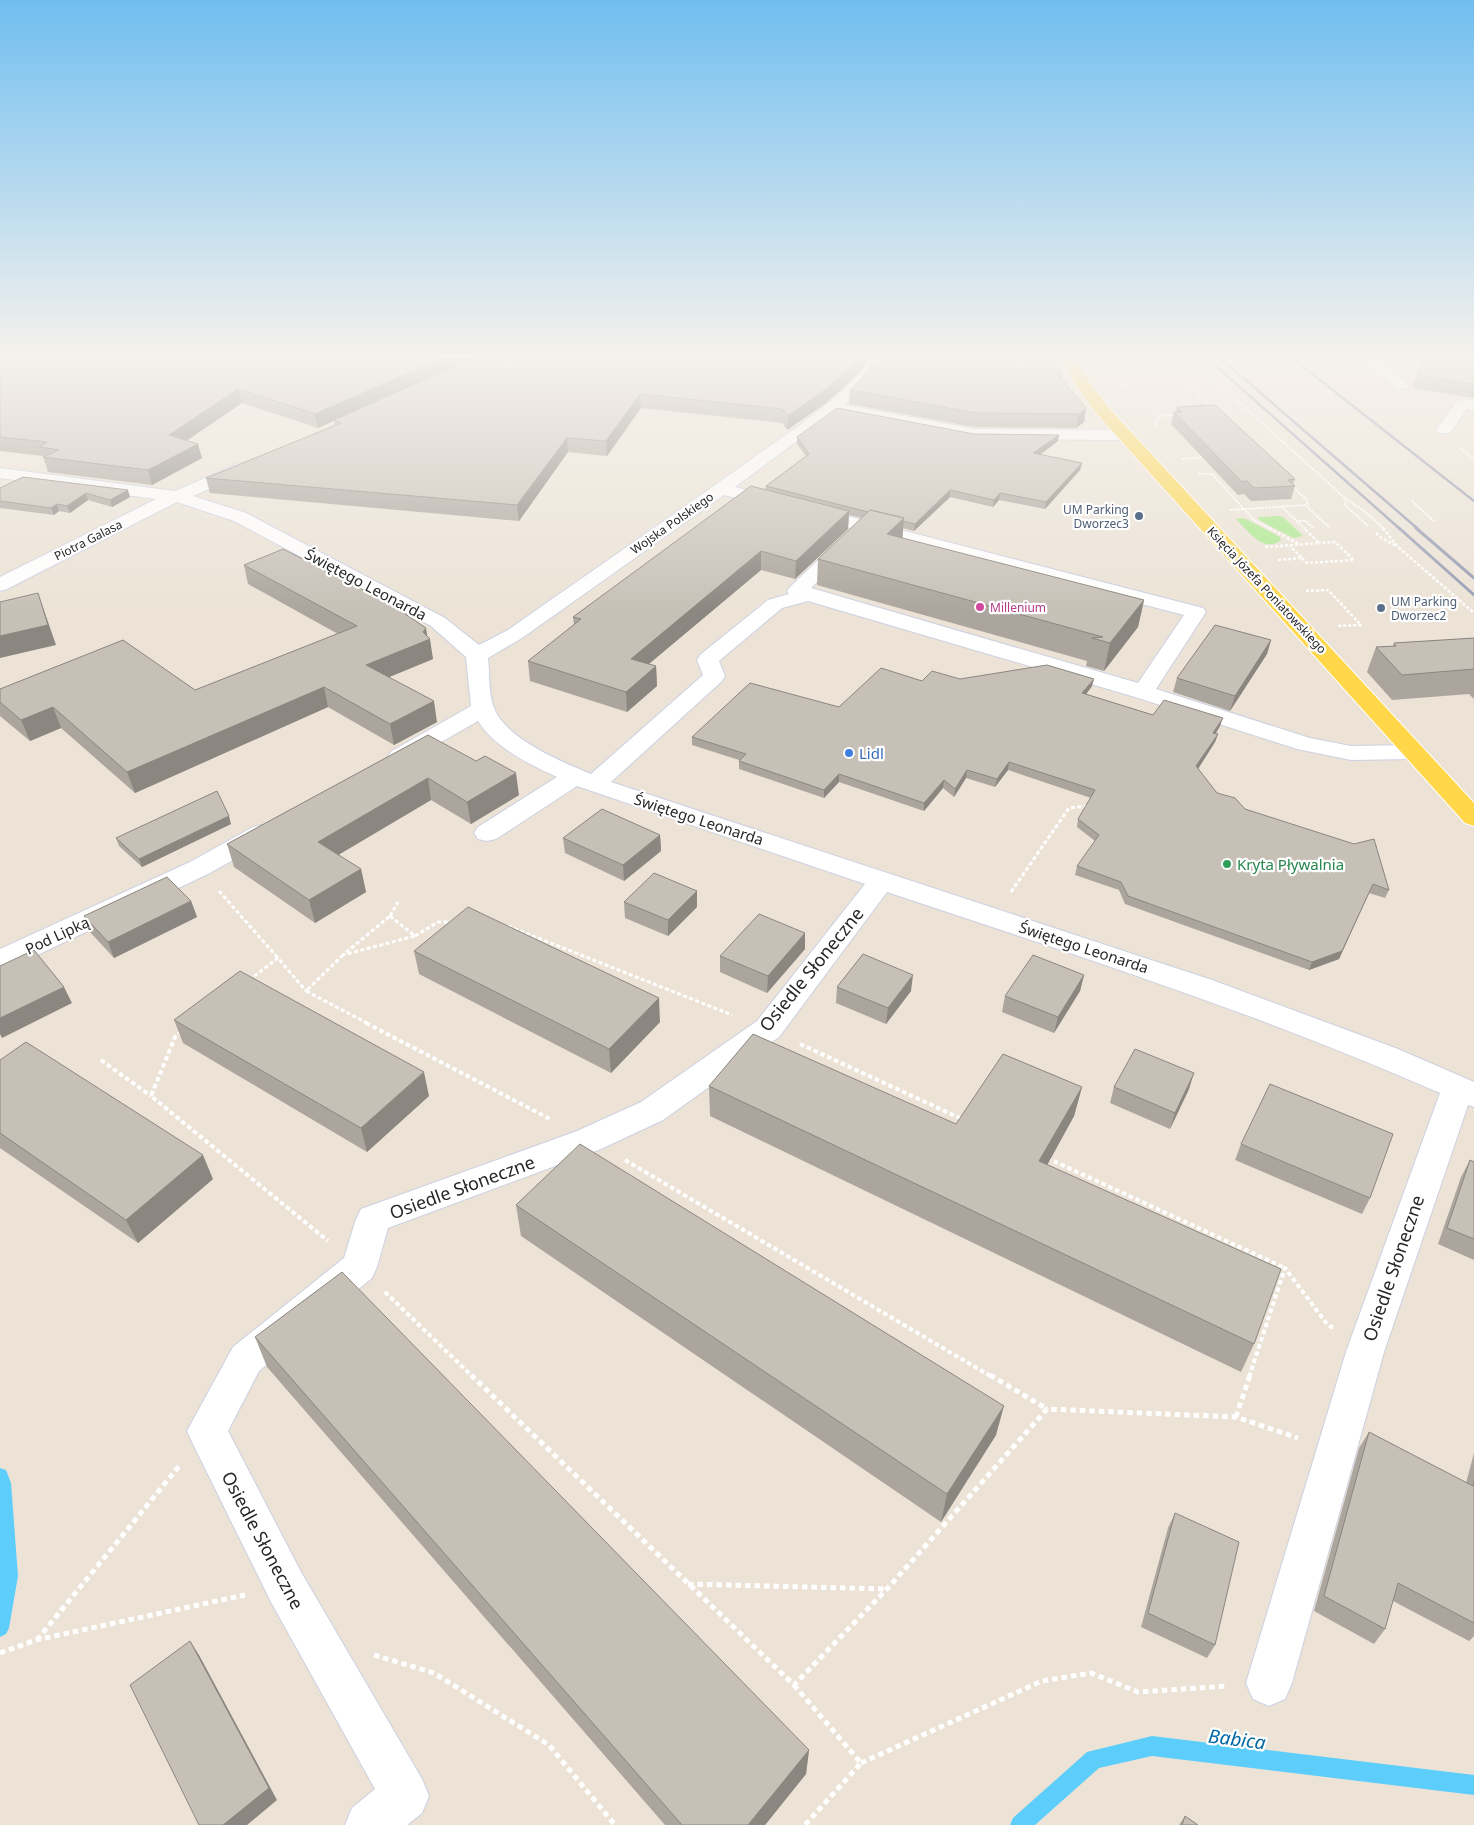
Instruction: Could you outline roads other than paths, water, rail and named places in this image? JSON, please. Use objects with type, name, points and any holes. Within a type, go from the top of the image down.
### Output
[{"type":"main road","name":"Księcia Józefa Poniatowskiego","points":[[1132,443],[1474,818]]},
{"type":"street","name":"Wojska Polskiego","points":[[477,655],[516,634],[784,443]]},
{"type":"street","name":"Piotra Galasa","points":[[0,585],[176,496],[260,460]]},
{"type":"street","name":"Świętego Leonarda","points":[[0,473],[176,496],[240,517],[438,622],[477,655],[483,709],[496,730],[517,746],[585,780],[1202,986],[1387,1057],[1466,1091]]},
{"type":"street","points":[[721,489],[1196,612],[1143,692]]},
{"type":"street","points":[[866,525],[797,590],[1143,692],[1305,744],[1351,753],[1415,752]]},
{"type":"street","points":[[487,833],[585,780],[714,676],[708,660],[775,604],[809,594]]},
{"type":"street","points":[[382,766],[483,709]]},
{"type":"street","name":"Pod Lipką","points":[[0,961],[199,868],[286,820]]},
{"type":"street","name":"Osiedle Słoneczne","points":[[369,1825],[405,1796],[286,1586],[207,1432],[246,1359],[359,1267],[373,1219],[589,1140],[652,1111],[768,1029],[882,880]]},
{"type":"street","name":"Osiedle Słoneczne","points":[[1269,1683],[1334,1451],[1410,1216],[1466,1091]]},
{"type":"waterway","name":"Babica","points":[[0,1476],[3,1483],[9,1576],[0,1628]]},
{"type":"waterway","name":"Babica","points":[[1020,1825],[1094,1759],[1152,1746],[1474,1785]]},
{"type":"railway","points":[[1303,443],[1400,529]]},
{"type":"railway","points":[[1319,443],[1418,529]]},
{"type":"railway","points":[[1400,443],[1474,501]]},
{"type":"railway","points":[[1399,528],[1474,595]]},
{"type":"railway","points":[[1416,528],[1474,578]]},
{"type":"place","name":"UM Parking Dworzec3","points":[[1139,516]]},
{"type":"place","name":"Millenium","points":[[980,607]]},
{"type":"place","name":"UM Parking Dworzec2","points":[[1381,608]]},
{"type":"place","name":"Lidl","points":[[849,753]]},
{"type":"place","name":"Kryta Pływalnia","points":[[1227,864]]}]
